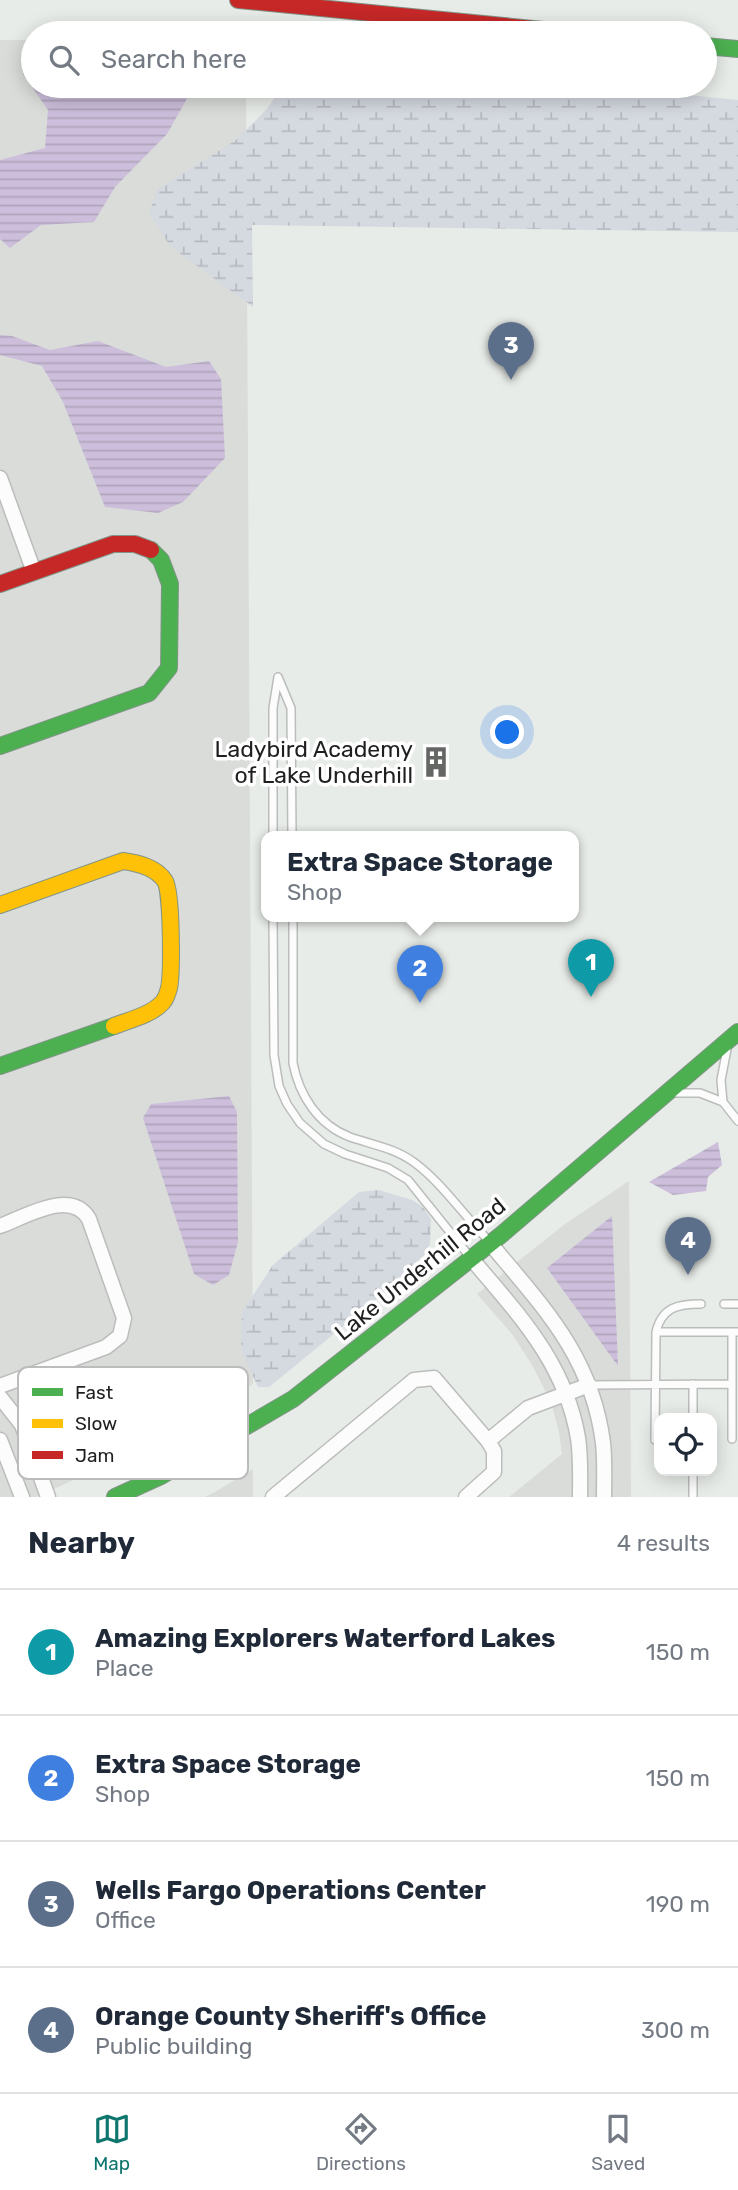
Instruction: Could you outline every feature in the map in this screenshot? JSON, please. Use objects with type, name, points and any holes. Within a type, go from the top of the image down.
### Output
[{"type":"main road","points":[[238,0],[452,21]]},
{"type":"main road","points":[[717,47],[738,49]]},
{"type":"main road","points":[[0,584],[113,544],[135,544],[151,550],[161,560],[170,584],[169,668],[149,693],[0,746]]},
{"type":"main road","points":[[0,905],[123,861],[139,863],[155,871],[165,881],[170,908],[169,990],[162,1003],[138,1017],[0,1066]]},
{"type":"main road","name":"Lake Underhill Road","points":[[248,1425],[293,1399],[489,1242],[735,1036]]},
{"type":"main road","name":"Lake Underhill Road","points":[[115,1497],[154,1479]]},
{"type":"street","points":[[0,478],[34,572]]},
{"type":"street","points":[[0,1226],[57,1205],[68,1204],[79,1208],[89,1219],[124,1318],[120,1336],[106,1347],[53,1367]]},
{"type":"street","points":[[489,1242],[559,1327],[580,1362],[589,1385],[602,1439],[604,1497]]},
{"type":"street","points":[[470,1257],[541,1343],[556,1368],[578,1438],[580,1497]]},
{"type":"street","points":[[273,1497],[414,1380],[434,1378],[494,1451],[494,1472],[466,1497]]},
{"type":"street","points":[[0,1387],[18,1380]]},
{"type":"street","points":[[488,1441],[527,1408],[589,1385]]},
{"type":"street","points":[[0,1397],[18,1420]]},
{"type":"street","points":[[0,1440],[22,1497]]},
{"type":"street","points":[[42,1479],[48,1497]]},
{"type":"lane","points":[[273,831],[273,708],[278,677],[291,708],[292,831]]},
{"type":"lane","points":[[273,922],[274,1055],[279,1086],[287,1104],[300,1124],[330,1147],[379,1164],[408,1180],[470,1257]]},
{"type":"lane","points":[[292,922],[293,1063],[298,1083],[307,1100],[320,1117],[339,1132],[394,1150],[417,1164],[489,1242]]},
{"type":"lane","points":[[723,1102],[720,1080],[735,1036]]},
{"type":"lane","points":[[667,1093],[700,1093],[723,1102],[738,1121]]},
{"type":"lane","points":[[654,1413],[656,1332],[661,1317],[669,1309],[680,1305],[701,1304]]},
{"type":"lane","points":[[724,1304],[738,1304]]},
{"type":"lane","points":[[656,1332],[735,1332],[732,1439]]},
{"type":"lane","points":[[693,1384],[693,1413]]},
{"type":"lane","points":[[589,1385],[732,1384]]},
{"type":"lane","points":[[693,1476],[693,1497]]},
{"type":"shaded area","points":[[0,40],[21,40],[21,98],[246,98],[253,1384],[248,1387],[248,1367],[18,1367],[18,1479],[76,1479],[36,1497],[0,1497]]},
{"type":"shaded area","points":[[40,98],[187,98],[167,134],[115,187],[94,222],[41,225],[10,248],[0,239],[0,160],[45,148],[48,110]]},
{"type":"shaded area","points":[[0,335],[12,336],[50,350],[98,341],[166,367],[209,361],[221,379],[225,458],[183,502],[158,513],[105,507],[63,402],[42,366],[0,355]]},
{"type":"shaded area","points":[[229,1096],[237,1112],[238,1242],[229,1275],[213,1285],[194,1274],[143,1118],[151,1104]]},
{"type":"shaded area","points":[[718,1142],[722,1165],[708,1177],[706,1191],[673,1195],[649,1182]]},
{"type":"shaded area","points":[[629,1181],[631,1497],[509,1497],[562,1454],[559,1432],[551,1402],[532,1365],[512,1334],[477,1294],[565,1224]]},
{"type":"shaded area","points":[[612,1216],[618,1366],[547,1268]]},
{"type":"shaded area","points":[[253,1469],[253,1497],[205,1497],[236,1479],[248,1479],[248,1472]]},
{"type":"green space","points":[[274,98],[738,100],[738,232],[252,225],[253,307],[170,246],[149,213],[157,190],[236,140]]},
{"type":"green space","points":[[379,1190],[412,1200],[423,1207],[431,1219],[430,1244],[424,1255],[374,1301],[269,1387],[258,1387],[243,1354],[242,1312],[273,1265],[359,1192]]},
{"type":"traffic: fast","points":[[717,47],[738,49]]},
{"type":"traffic: fast","points":[[0,746],[149,693],[169,668],[170,584],[161,560],[151,550]]},
{"type":"traffic: fast","points":[[0,1066],[114,1026]]},
{"type":"traffic: fast","points":[[248,1425],[293,1399],[501,1235],[738,1032]]},
{"type":"traffic: fast","points":[[115,1497],[154,1479]]},
{"type":"traffic: slow","points":[[0,905],[123,861],[146,866],[161,876],[167,888],[170,916],[169,990],[163,1002],[152,1011],[114,1026]]},
{"type":"traffic: jam","points":[[238,0],[452,21]]},
{"type":"traffic: jam","points":[[0,584],[113,544],[135,544],[151,550]]},
{"type":"place","name":"Wells Fargo Operations Center","points":[[511,380]]},
{"type":"place","name":"Ladybird Academy of Lake Underhill","points":[[436,762]]},
{"type":"place","name":"Amazing Explorers Waterford Lakes","points":[[591,997]]},
{"type":"place","name":"Extra Space Storage","points":[[420,1003]]},
{"type":"place","name":"Orange County Sheriff's Office","points":[[688,1275]]}]
